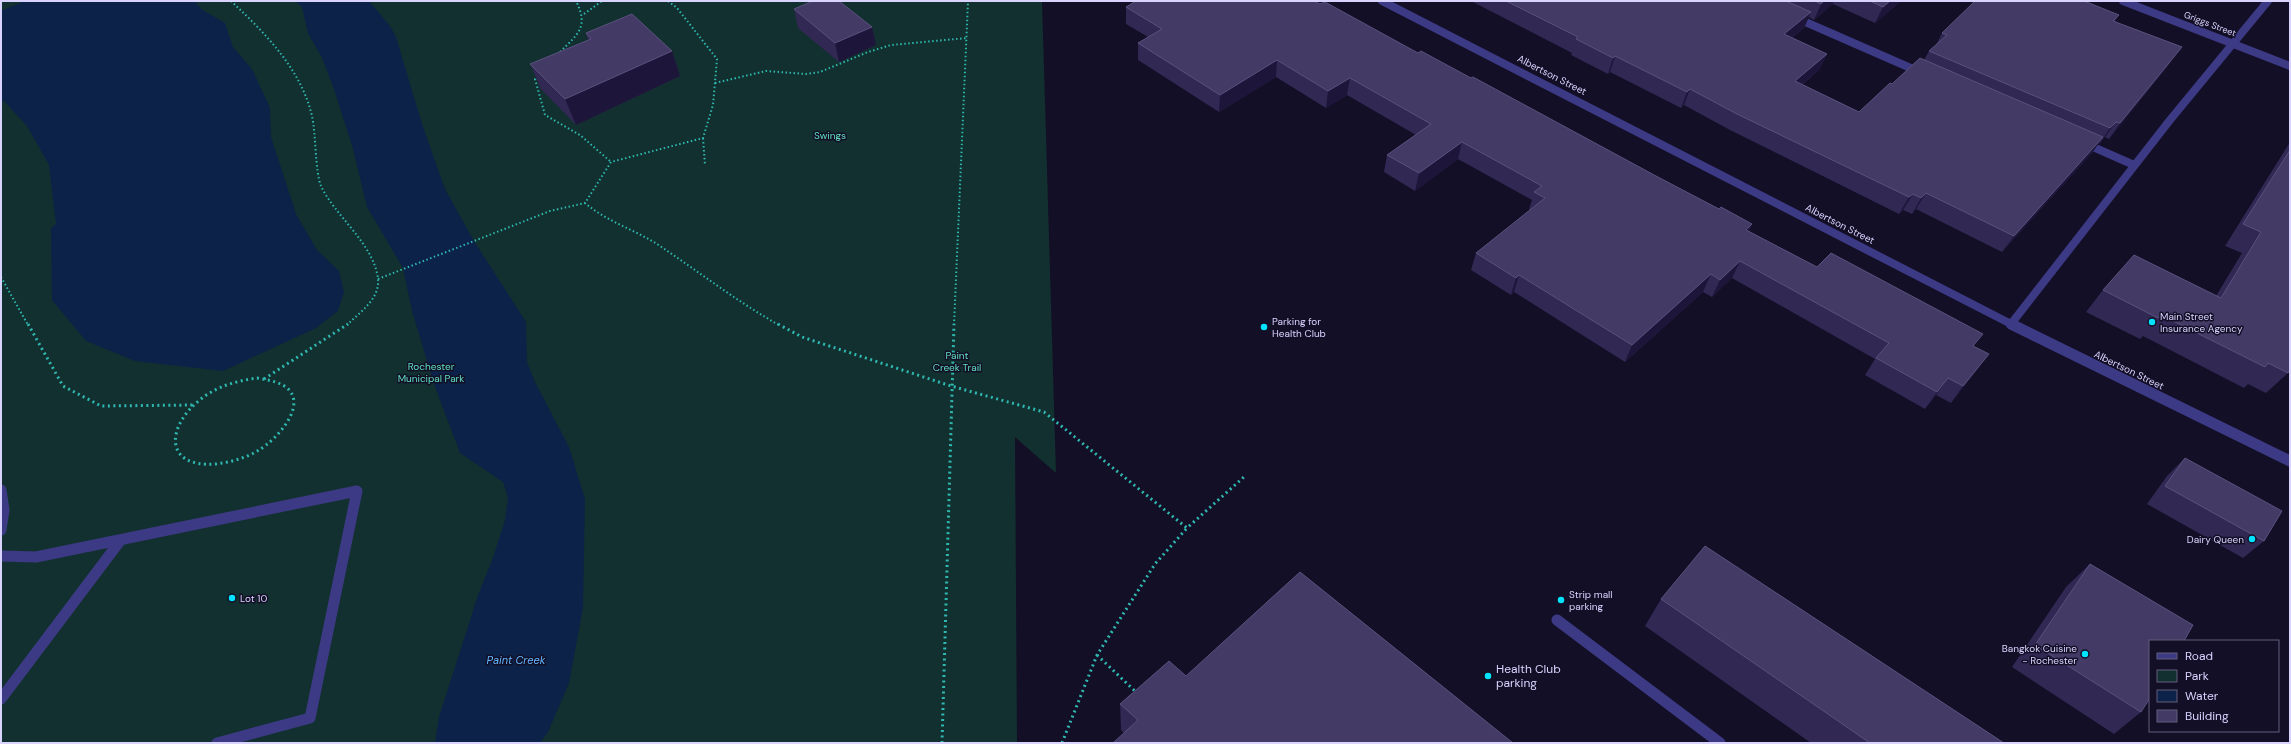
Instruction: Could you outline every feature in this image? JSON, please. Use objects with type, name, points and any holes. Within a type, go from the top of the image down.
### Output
[{"type":"street","name":"Albertson Street","points":[[1382,1],[2011,324],[2290,461]]},
{"type":"street","name":"Griggs Street","points":[[2122,1],[2290,66]]},
{"type":"street","points":[[2011,324],[2231,43],[2268,1]]},
{"type":"street","points":[[1786,14],[1931,77]]},
{"type":"street","points":[[2076,140],[2134,165]]},
{"type":"street","points":[[1,490],[4,510],[1,530]]},
{"type":"street","points":[[1,556],[36,557],[120,541],[357,491],[310,718],[217,743]]},
{"type":"street","points":[[1,699],[120,541]]},
{"type":"street","points":[[1557,620],[1720,743]]},
{"type":"path","points":[[231,1],[264,32],[300,81],[312,116],[321,185],[369,254],[378,279],[375,298],[346,326],[264,379]]},
{"type":"path","points":[[556,57],[582,30],[584,14],[576,1]]},
{"type":"path","points":[[584,14],[602,1]]},
{"type":"path","points":[[668,1],[677,8],[717,59],[713,105],[704,138],[705,165]]},
{"type":"path","points":[[942,743],[951,386],[968,1]]},
{"type":"path","points":[[715,83],[766,71],[806,74],[820,72],[868,52],[891,45],[967,38]]},
{"type":"path","points":[[540,74],[535,79],[545,115],[580,135],[611,162]]},
{"type":"path","points":[[378,279],[550,211],[585,203],[611,162],[704,138]]},
{"type":"path","points":[[585,203],[598,214],[655,243],[752,310],[802,337],[951,386],[1044,412],[1187,528]]},
{"type":"path","points":[[1,277],[63,386],[101,406],[193,405]]},
{"type":"path","points":[[264,379],[273,380],[286,386],[293,395],[295,407],[289,422],[278,436],[260,449],[241,458],[219,464],[200,464],[185,460],[175,450],[173,438],[177,424],[193,405],[218,388],[238,381],[264,379]]},
{"type":"path","points":[[1062,743],[1097,655],[1155,564],[1187,528],[1245,476]]},
{"type":"path","points":[[1097,655],[1141,696]]},
{"type":"green space","name":"Rochester Municipal Park","points":[[1,1],[1042,1],[1056,473],[1015,437],[1017,743],[1,743]]},
{"type":"water","points":[[25,1],[195,1],[201,9],[225,23],[233,47],[252,69],[270,108],[271,137],[296,214],[317,250],[339,271],[344,292],[338,311],[316,328],[223,371],[135,361],[86,341],[52,300],[51,228],[56,224],[49,165],[27,126],[4,101],[1,100],[1,11]]},
{"type":"water","name":"Paint Creek","points":[[295,1],[369,1],[390,26],[396,37],[423,127],[445,189],[474,241],[526,322],[527,362],[535,382],[569,447],[585,499],[583,608],[569,683],[548,732],[540,743],[435,743],[439,717],[478,595],[493,558],[505,520],[508,498],[503,482],[460,453],[435,387],[412,311],[403,268],[367,207],[353,149],[334,89],[322,58],[308,33],[302,7]]},
{"type":"building","points":[[813,1],[839,1],[872,27],[835,43],[794,9]]},
{"type":"building","points":[[1136,1],[1314,1],[1320,4],[1325,2],[1418,53],[1421,51],[1471,78],[1473,77],[1719,209],[1721,207],[1752,224],[1746,230],[1817,267],[1831,253],[1983,334],[1973,346],[1989,354],[1963,386],[1948,378],[1937,392],[1876,358],[1889,343],[1740,261],[1720,280],[1711,274],[1632,345],[1519,275],[1516,278],[1476,253],[1545,198],[1534,192],[1542,186],[1462,142],[1419,173],[1387,155],[1431,124],[1350,78],[1328,91],[1277,60],[1220,95],[1138,43],[1162,29],[1126,7]]},
{"type":"building","points":[[1506,1],[1786,1],[1811,12],[1784,34],[1827,54],[1795,81],[1859,112],[1920,58],[2103,137],[2014,236],[1926,193],[1921,198],[1913,194],[1909,197],[1737,114],[1690,89],[1687,92],[1615,56],[1613,58],[1576,39],[1578,37]]},
{"type":"building","points":[[1815,1],[1824,1],[1821,4]]},
{"type":"building","points":[[1870,1],[1890,1],[1883,7]]},
{"type":"building","points":[[1975,1],[2084,1],[2119,15],[2113,21],[2182,47],[2120,123],[2116,122],[2110,128],[1929,51],[1947,35],[1942,33]]},
{"type":"building","points":[[632,14],[672,51],[565,99],[530,64],[591,39],[586,33]]},
{"type":"building","points":[[2290,150],[2290,369],[2288,373],[2268,363],[2265,367],[2161,315],[2158,318],[2103,290],[2134,255],[2221,298],[2261,232],[2243,224]]},
{"type":"building","points":[[2185,458],[2282,511],[2264,541],[2165,486]]},
{"type":"building","points":[[1705,546],[2004,743],[1870,743],[1661,599]]},
{"type":"building","name":"Bangkok Cuisine - Rochester","points":[[2090,564],[2193,625],[2185,640],[2149,640],[2149,700],[2141,712],[2035,645]]},
{"type":"building","points":[[1300,572],[1513,743],[1113,743],[1138,720],[1120,704],[1169,661],[1186,676]]},
{"type":"place","name":"Main Street Insurance Agency","points":[[2152,322]]},
{"type":"place","name":"Parking for Health Club","points":[[1264,327]]},
{"type":"place","name":"Dairy Queen","points":[[2252,539]]},
{"type":"place","name":"Lot 10","points":[[232,598]]},
{"type":"place","name":"Strip mall parking","points":[[1561,600]]},
{"type":"place","name":"Bangkok Cuisine - Rochester","points":[[2085,654]]},
{"type":"place","name":"Health Club parking","points":[[1488,676]]},
{"type":"park label","name":"Swings","points":[[830,135]]},
{"type":"park label","name":"Paint Creek Trail","points":[[957,360]]}]
